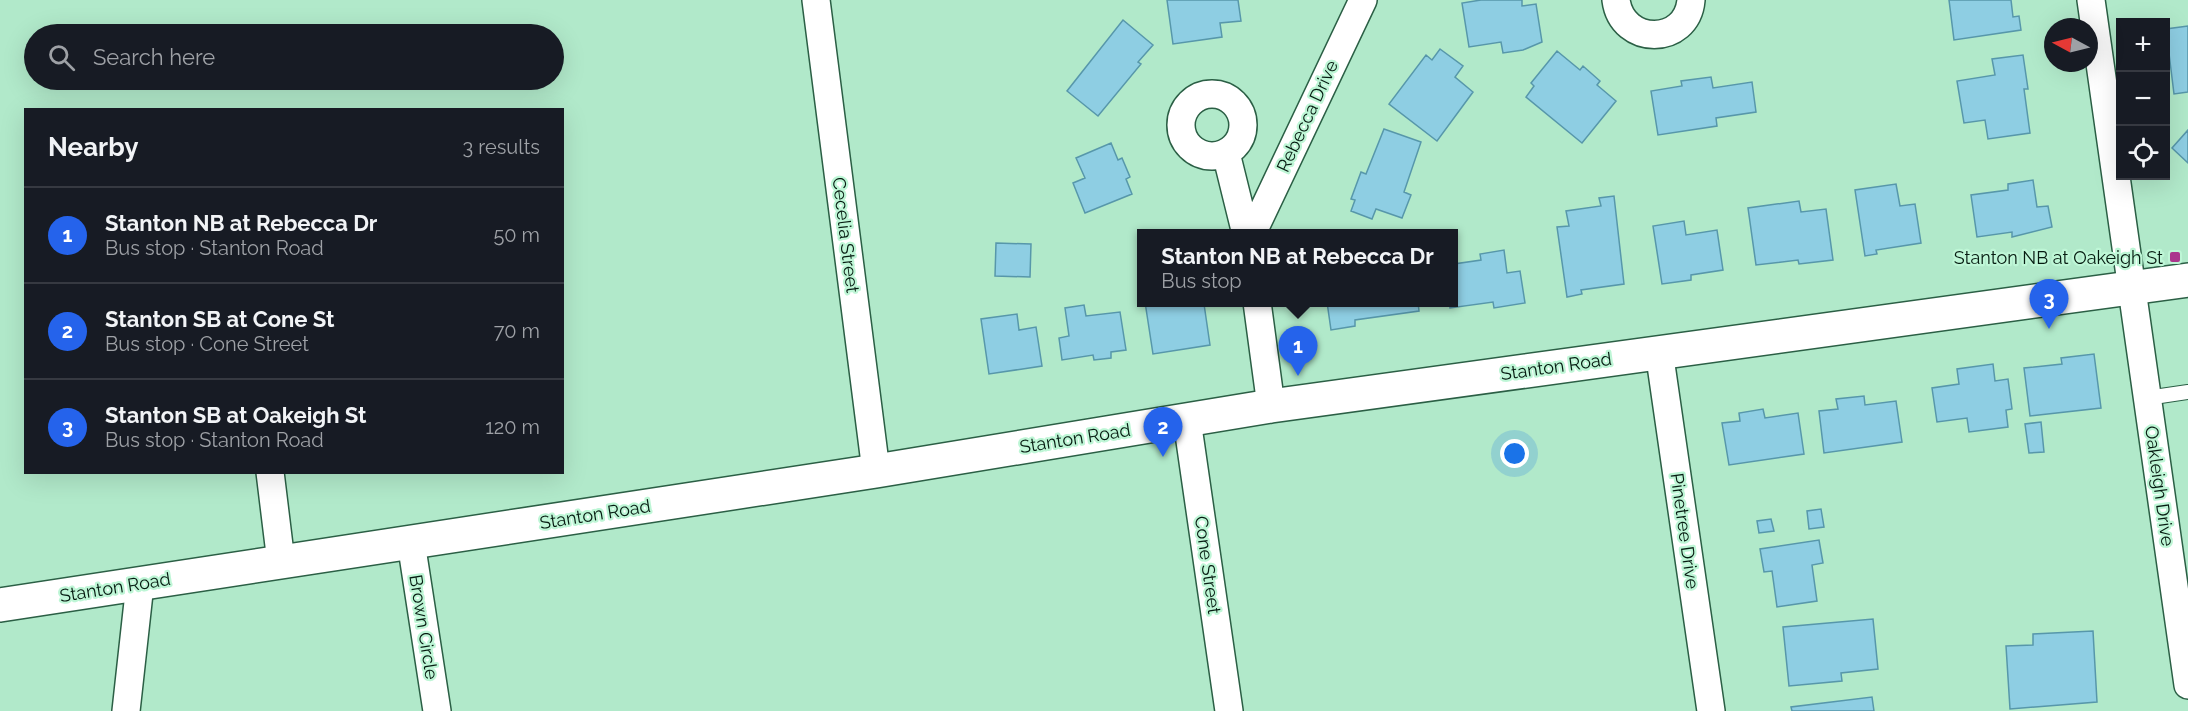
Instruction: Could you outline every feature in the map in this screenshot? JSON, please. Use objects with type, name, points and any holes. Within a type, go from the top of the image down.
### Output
[{"type":"street","name":"Cecelia Street","points":[[816,0],[876,471]]},
{"type":"street","name":"Rebecca Drive","points":[[1254,229],[1363,0]]},
{"type":"street","points":[[1616,0],[1622,19],[1630,28],[1652,35],[1676,28],[1685,18],[1691,0]]},
{"type":"street","name":"Oakleigh Drive","points":[[2091,0],[2188,685]]},
{"type":"street","points":[[1226,153],[1245,229]]},
{"type":"street","name":"Stanton Road","points":[[0,605],[876,471],[1271,406],[2188,280]]},
{"type":"street","points":[[1258,307],[1271,406]]},
{"type":"street","name":"Pinetree Drive","points":[[1659,351],[1711,711]]},
{"type":"street","name":"Cone Street","points":[[1187,420],[1229,711]]},
{"type":"street","points":[[270,474],[281,562]]},
{"type":"street","name":"Brown Circle","points":[[411,542],[436,711]]},
{"type":"street","points":[[126,711],[140,584]]},
{"type":"lane","points":[[2147,398],[2188,392]]},
{"type":"building","points":[[1167,0],[1238,0],[1241,21],[1220,23],[1222,37],[1173,44]]},
{"type":"building","points":[[1481,0],[1522,0],[1522,6],[1536,4],[1542,42],[1523,50],[1503,53],[1501,42],[1469,47],[1462,3]]},
{"type":"building","points":[[1949,0],[2011,0],[2013,17],[2019,16],[2021,30],[1954,40]]},
{"type":"building","points":[[1123,20],[1153,45],[1138,62],[1141,64],[1098,116],[1067,91]]},
{"type":"building","points":[[2188,26],[2188,92],[2174,94],[2170,62],[2170,28]]},
{"type":"building","points":[[1440,49],[1463,66],[1455,77],[1473,92],[1437,141],[1389,104],[1426,55],[1432,60]]},
{"type":"building","points":[[1557,51],[1580,70],[1583,66],[1600,81],[1597,85],[1616,101],[1582,143],[1526,97],[1534,86],[1531,83]]},
{"type":"building","points":[[2023,55],[2028,89],[2024,89],[2030,133],[1988,139],[1985,120],[1964,123],[1957,81],[1995,75],[1992,59]]},
{"type":"building","points":[[1711,77],[1713,88],[1752,82],[1756,112],[1716,118],[1717,126],[1658,135],[1651,91],[1682,86],[1681,81]]},
{"type":"building","points":[[1384,129],[1421,142],[1404,192],[1411,195],[1402,218],[1376,209],[1372,219],[1351,211],[1355,200],[1351,199],[1361,172],[1366,174]]},
{"type":"building","points":[[2188,130],[2188,163],[2172,148]]},
{"type":"building","points":[[1111,143],[1118,160],[1122,158],[1130,177],[1126,179],[1132,194],[1085,213],[1073,183],[1085,178],[1076,158]]},
{"type":"building","points":[[2033,180],[2037,207],[2048,206],[2052,227],[2012,237],[2012,232],[1977,237],[1971,195],[2008,190],[2008,184]]},
{"type":"building","points":[[1896,184],[1900,206],[1915,204],[1921,243],[1876,250],[1877,254],[1865,256],[1855,190]]},
{"type":"building","points":[[1614,196],[1624,284],[1581,290],[1582,294],[1567,297],[1557,227],[1569,226],[1566,211],[1601,206],[1599,198]]},
{"type":"building","points":[[1799,201],[1801,212],[1826,209],[1833,260],[1799,264],[1798,260],[1756,265],[1748,208]]},
{"type":"building","points":[[1684,221],[1686,235],[1717,230],[1723,270],[1691,275],[1691,280],[1662,284],[1653,226]]},
{"type":"building","points":[[996,243],[1031,244],[1030,277],[995,276]]},
{"type":"building","points":[[1504,250],[1507,273],[1520,271],[1525,303],[1494,308],[1493,302],[1458,307],[1458,263],[1481,260],[1480,254]]},
{"type":"building","points":[[1084,305],[1086,316],[1120,312],[1126,350],[1111,352],[1111,358],[1094,360],[1093,355],[1062,360],[1059,338],[1069,336],[1065,308]]},
{"type":"building","points":[[1146,307],[1204,307],[1210,345],[1153,354]]},
{"type":"building","points":[[1328,307],[1419,307],[1419,311],[1355,320],[1355,326],[1331,330]]},
{"type":"building","points":[[1017,314],[1019,330],[1036,327],[1042,366],[989,374],[981,319]]},
{"type":"building","points":[[2094,354],[2101,408],[2030,416],[2024,368],[2062,364],[2061,358]]},
{"type":"building","points":[[1993,364],[1995,381],[2008,379],[2012,409],[2006,410],[2008,427],[1969,432],[1967,418],[1937,422],[1932,388],[1959,384],[1957,369]]},
{"type":"building","points":[[1864,396],[1865,405],[1896,401],[1902,442],[1824,453],[1819,411],[1838,409],[1836,399]]},
{"type":"building","points":[[1763,409],[1765,418],[1798,413],[1804,454],[1729,465],[1722,423],[1740,421],[1739,413]]},
{"type":"building","points":[[2041,422],[2044,452],[2029,453],[2025,424]]},
{"type":"building","points":[[1821,509],[1824,527],[1809,529],[1807,511]]},
{"type":"building","points":[[1771,519],[1774,531],[1759,533],[1757,521]]},
{"type":"building","points":[[1819,540],[1823,563],[1812,565],[1817,601],[1777,607],[1772,571],[1764,572],[1760,549]]},
{"type":"building","points":[[1873,619],[1878,669],[1841,673],[1842,681],[1789,686],[1783,627]]},
{"type":"building","points":[[2093,631],[2097,702],[2010,709],[2006,646],[2033,645],[2033,634]]},
{"type":"building","points":[[1872,697],[1874,711],[1792,711],[1791,707]]},
{"type":"place","name":"Stanton NB at Oakeigh St","points":[[2175,257]]},
{"type":"place","name":"Stanton SB at Oakeigh St","points":[[2049,329]]},
{"type":"place","name":"Stanton NB at Rebecca Dr","points":[[1298,376]]},
{"type":"place","name":"Stanton SB at Cone St","points":[[1163,457]]}]
